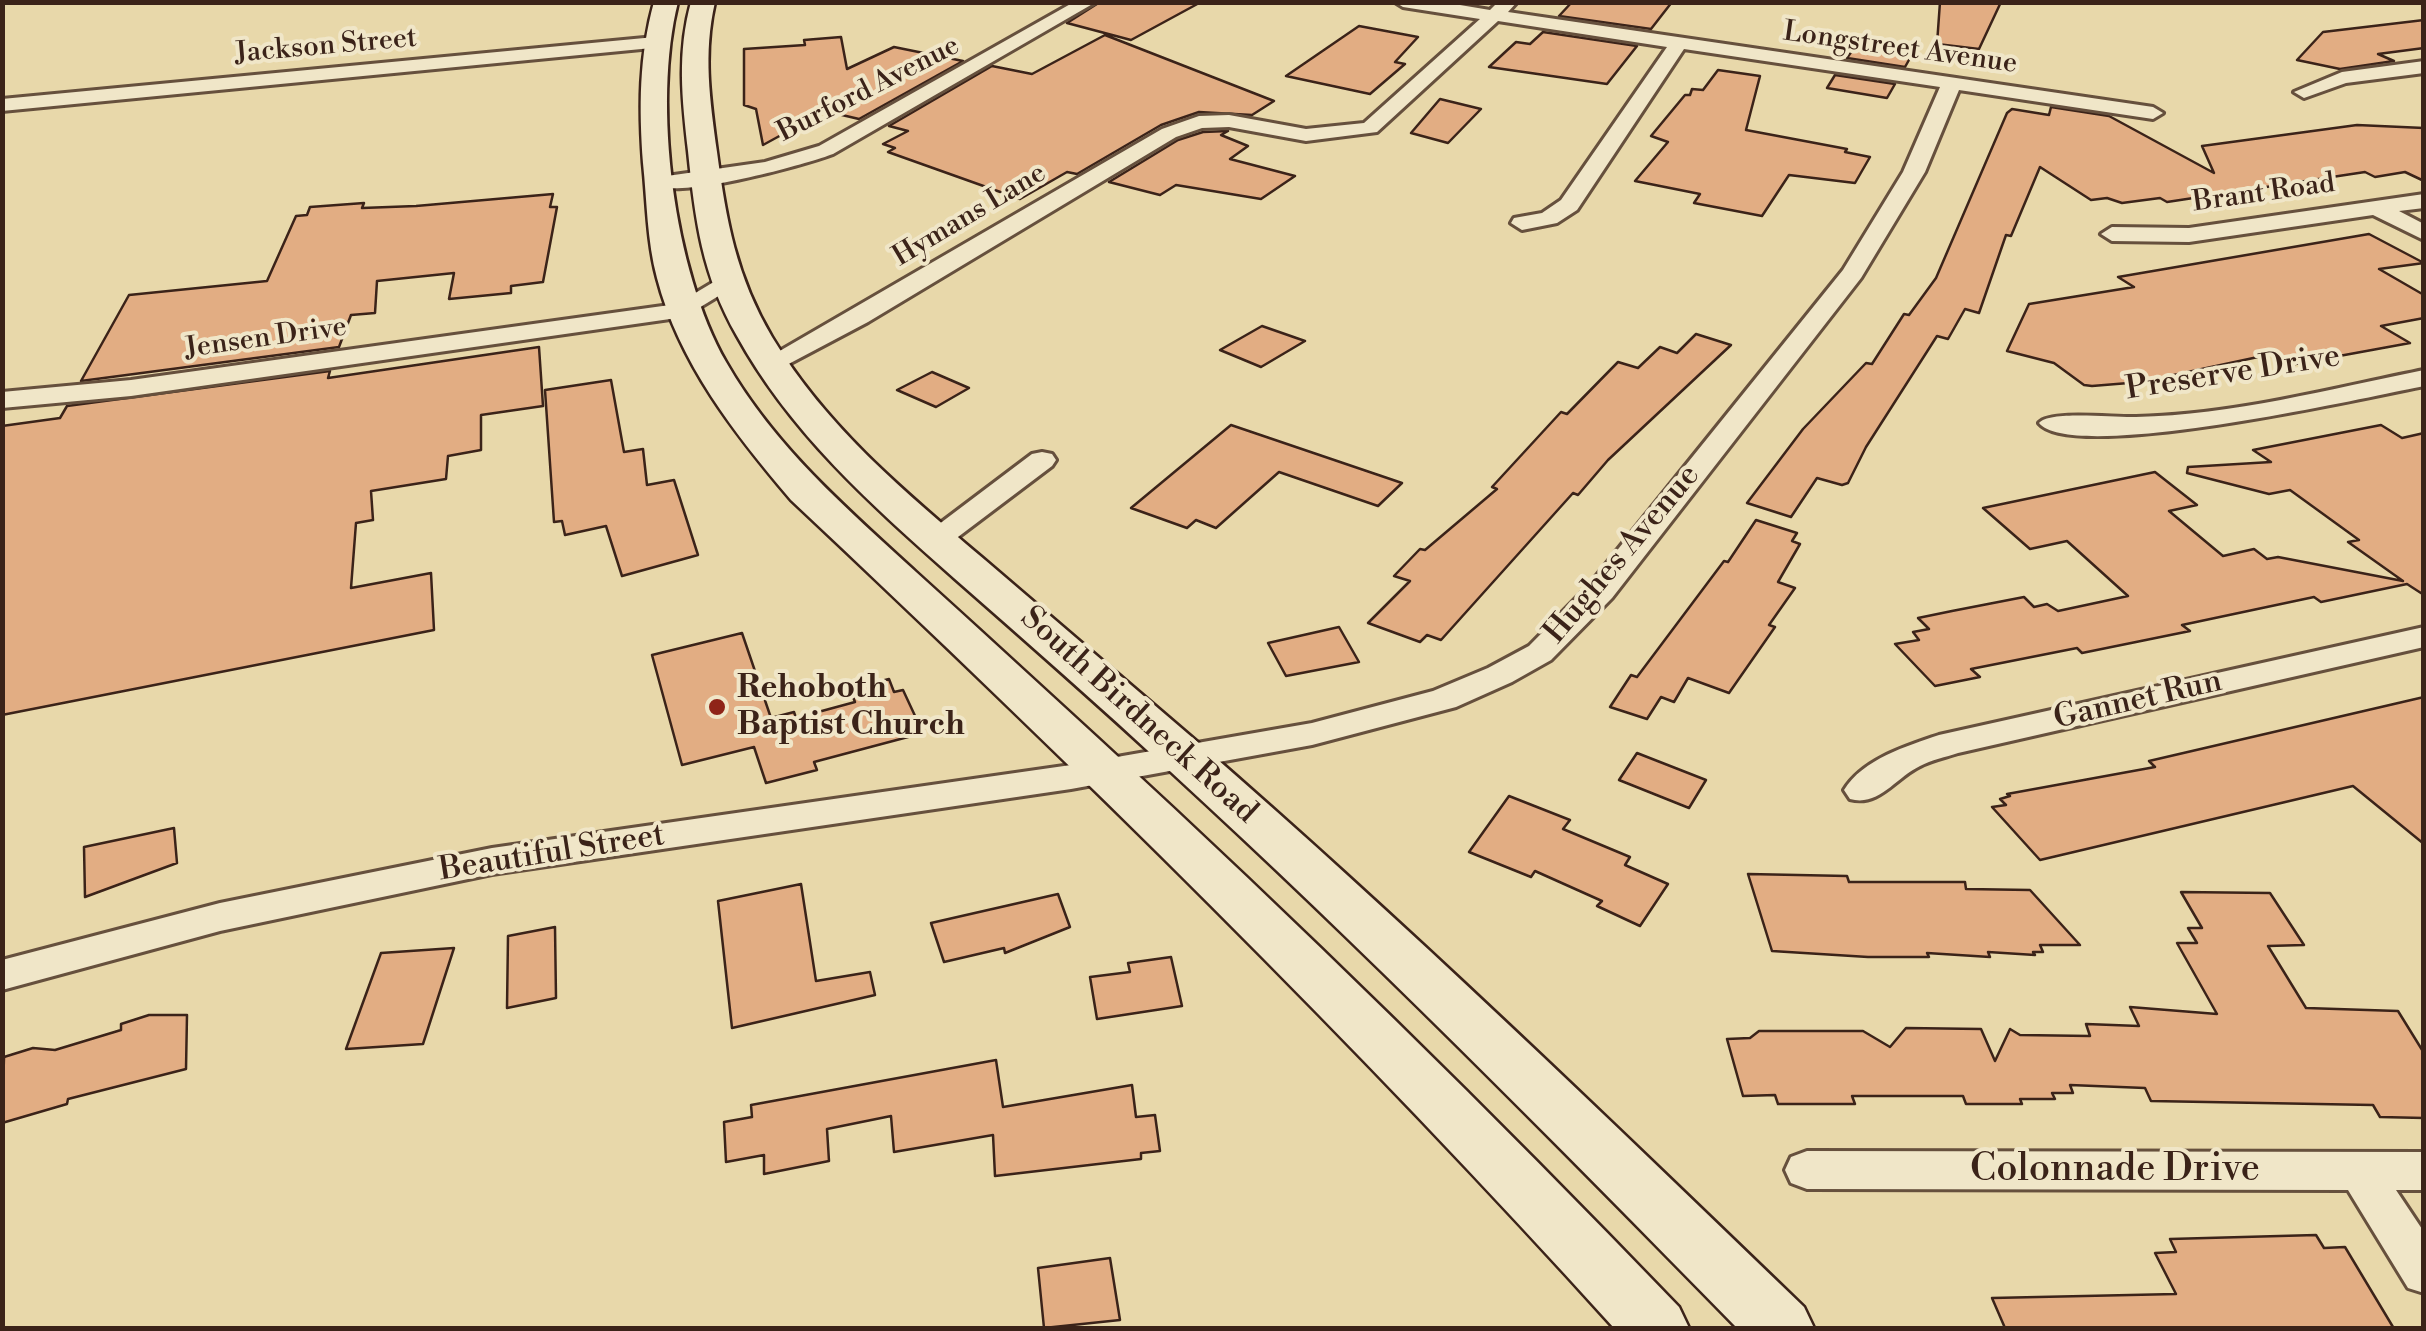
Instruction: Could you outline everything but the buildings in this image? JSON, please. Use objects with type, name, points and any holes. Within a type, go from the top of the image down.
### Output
[{"type":"main road","name":"South Birdneck Road","points":[[703,2],[694,37],[683,180],[680,299],[724,387],[754,434],[805,492],[1109,772],[1401,1061],[1656,1328]]},
{"type":"main road","name":"South Birdneck Road","points":[[660,23],[652,95],[683,180],[707,210],[727,281],[772,363],[790,394],[831,442],[936,540],[1186,758],[1471,1022],[1782,1328]]},
{"type":"street","name":"Burford Avenue","points":[[683,180],[792,164],[826,150],[1088,2]]},
{"type":"street","name":"Longstreet Avenue","points":[[1402,2],[1501,10],[1678,44],[2153,112]]},
{"type":"street","name":"Hymans Lane","points":[[772,363],[859,318],[1169,133],[1199,122],[1229,120],[1306,135],[1370,128],[1501,10]]},
{"type":"street","name":"Jackson Street","points":[[2,105],[660,23]]},
{"type":"street","points":[[1522,223],[1548,218],[1569,205],[1678,44]]},
{"type":"street","points":[[2304,92],[2342,78],[2424,68]]},
{"type":"street","name":"Hughes Avenue","points":[[1109,772],[1381,719],[1444,699],[1540,653],[1601,591],[1852,272],[1914,172],[1952,83]]},
{"type":"street","name":"Brant Road","points":[[2112,234],[2188,235],[2424,200]]},
{"type":"street","points":[[2376,208],[2424,233]]},
{"type":"street","name":"Jensen Drive","points":[[2,400],[131,388],[536,331],[680,299],[727,281]]},
{"type":"street","name":"Preserve Drive","points":[[2053,423],[2103,429],[2162,426],[2424,378]]},
{"type":"street","points":[[936,540],[1042,460]]},
{"type":"street","name":"Gannet Run","points":[[1862,790],[1907,758],[1951,743],[2424,637]]},
{"type":"street","name":"Beautiful Street","points":[[2,975],[220,918],[492,861],[1109,772]]},
{"type":"street","name":"Colonnade Drive","points":[[1808,1170],[2424,1171]]},
{"type":"street","points":[[2360,1171],[2424,1273]]},
{"type":"place","name":"Rehoboth Baptist Church","points":[[717,707]]}]
